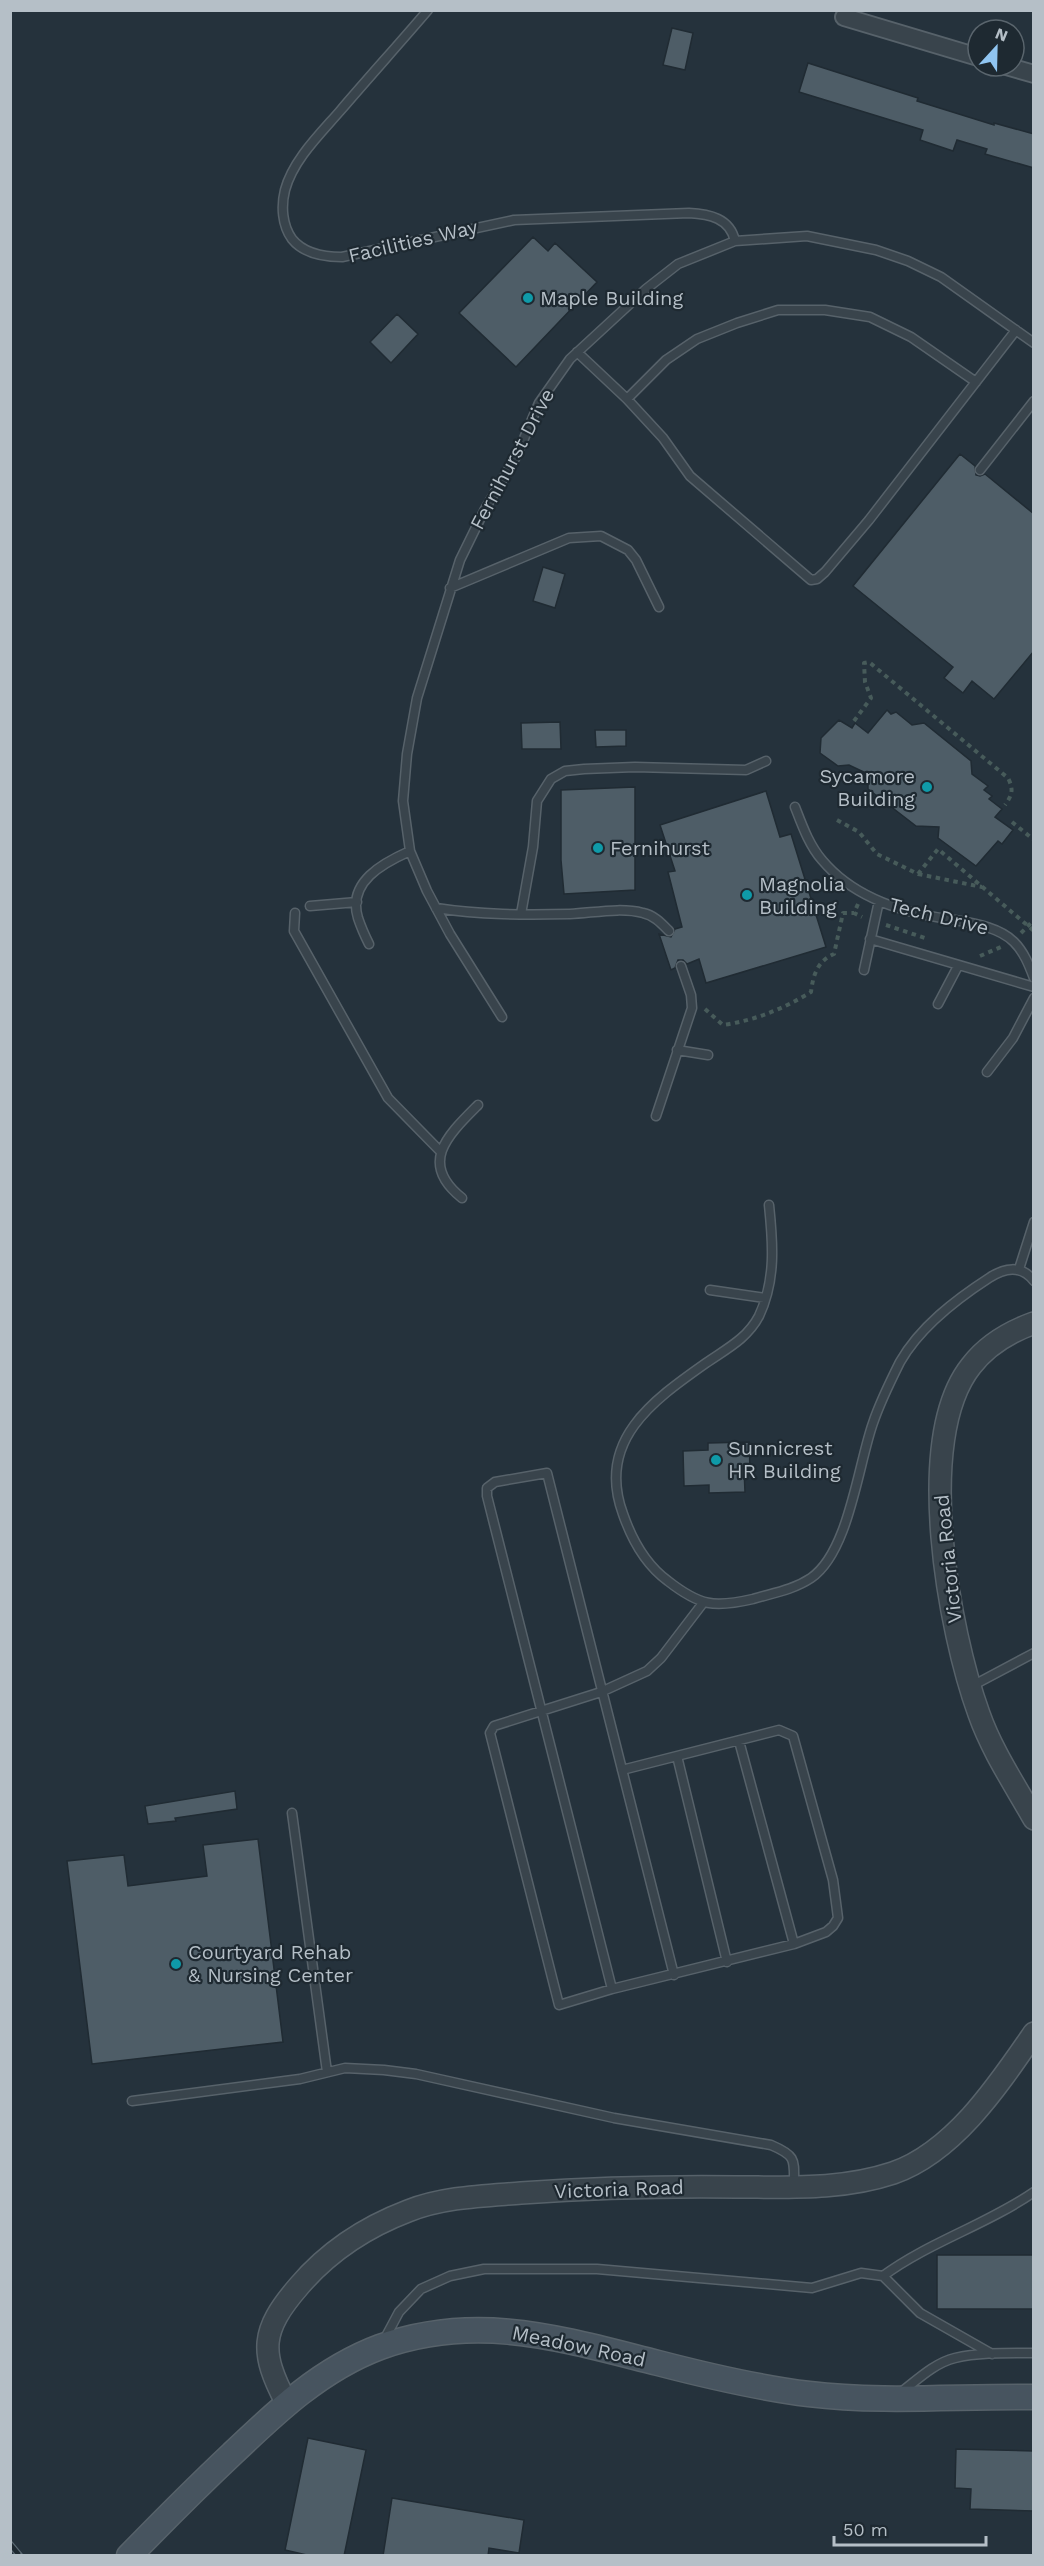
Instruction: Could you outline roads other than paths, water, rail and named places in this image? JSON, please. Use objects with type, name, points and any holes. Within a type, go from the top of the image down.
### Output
[{"type":"main road","name":"Meadow Road","points":[[129,2556],[286,2402],[339,2367],[380,2348],[442,2332],[498,2329],[561,2339],[741,2383],[811,2394],[895,2397],[1034,2397]]},
{"type":"street","points":[[843,16],[966,53]]},
{"type":"street","name":"Victoria Road","points":[[1034,1323],[1014,1330],[992,1344],[970,1366],[953,1398],[940,1454],[944,1547],[950,1607],[970,1687],[980,1717],[1034,1819]]},
{"type":"street","name":"Victoria Road","points":[[286,2402],[274,2379],[267,2357],[270,2334],[282,2307],[307,2277],[345,2243],[408,2210],[464,2198],[574,2189],[832,2187],[896,2172],[914,2163],[963,2125],[1034,2033]]},
{"type":"lane","name":"Facilities Way","points":[[428,10],[310,146],[289,179],[284,199],[284,219],[290,235],[302,248],[321,256],[342,257],[514,220],[689,213],[700,213],[724,222],[730,227],[735,241]]},
{"type":"lane","name":"Fernihurst Drive","points":[[502,1017],[475,977],[436,908],[410,851],[403,801],[410,734],[417,698],[450,588],[485,509],[517,455],[539,403],[577,352],[646,289],[678,264],[735,241],[807,236],[876,250],[908,261],[941,277],[1034,343]]},
{"type":"lane","points":[[627,399],[666,360],[697,339],[778,310],[825,310],[870,317],[911,337],[976,382]]},
{"type":"lane","points":[[577,352],[627,399],[663,438],[690,476],[811,580],[825,573],[1016,330]]},
{"type":"lane","points":[[980,470],[1034,401]]},
{"type":"lane","points":[[450,588],[569,538],[601,536],[628,550],[636,560],[659,607]]},
{"type":"lane","points":[[521,914],[531,858],[537,801],[551,779],[565,771],[594,768],[746,770],[766,761]]},
{"type":"lane","name":"Tech Drive","points":[[795,807],[803,829],[822,861],[849,883],[879,901],[916,913],[965,922],[999,932],[1013,940],[1023,953],[1034,978]]},
{"type":"lane","points":[[369,944],[357,916],[358,892],[369,875],[410,851]]},
{"type":"lane","points":[[864,970],[879,901]]},
{"type":"lane","points":[[310,906],[357,902]]},
{"type":"lane","points":[[436,908],[467,913],[521,914],[629,911],[645,913],[655,918],[669,931]]},
{"type":"lane","points":[[295,914],[294,931],[388,1098],[440,1151],[443,1179],[462,1198]]},
{"type":"lane","name":"Tech Drive","points":[[870,939],[1034,987]]},
{"type":"lane","points":[[656,1116],[692,1008],[691,995],[681,966]]},
{"type":"lane","points":[[938,1004],[958,966]]},
{"type":"lane","points":[[987,1072],[1013,1038],[1034,998]]},
{"type":"lane","points":[[677,1050],[708,1055]]},
{"type":"lane","points":[[440,1151],[455,1129],[478,1105]]},
{"type":"lane","points":[[769,1205],[773,1249],[772,1277],[758,1317],[734,1346],[706,1363],[652,1406],[631,1426],[621,1447],[616,1472],[617,1497],[640,1551],[656,1573],[680,1591],[703,1603],[722,1606],[792,1588],[812,1577],[823,1567],[845,1523],[872,1425],[902,1359],[923,1332],[956,1300],[999,1272],[1019,1269],[1034,1281]]},
{"type":"lane","points":[[1019,1269],[1034,1222]]},
{"type":"lane","points":[[710,1290],[765,1298]]},
{"type":"lane","points":[[612,1989],[487,1496],[487,1488],[495,1482],[547,1473],[674,1974]]},
{"type":"lane","points":[[622,1770],[779,1730],[793,1736],[823,1838],[833,1880],[838,1918],[826,1932],[794,1944],[612,1989],[559,2005],[490,1733],[494,1726],[601,1692],[647,1671],[661,1658],[703,1603]]},
{"type":"lane","points":[[970,1687],[1034,1653]]},
{"type":"lane","points":[[739,1741],[794,1944]]},
{"type":"lane","points":[[677,1756],[727,1962]]},
{"type":"lane","points":[[292,1813],[327,2072]]},
{"type":"lane","points":[[132,2101],[300,2079],[345,2068],[416,2074],[614,2118],[771,2145],[788,2152],[793,2159],[794,2187]]},
{"type":"lane","points":[[883,2276],[903,2261],[1012,2207],[1034,2192]]},
{"type":"lane","points":[[380,2348],[399,2312],[421,2289],[450,2276],[484,2269],[597,2269],[812,2288],[861,2273],[883,2276],[920,2313],[992,2354]]},
{"type":"lane","points":[[895,2397],[929,2371],[953,2358],[1034,2353]]},
{"type":"railway","points":[[10,2544],[20,2556]]},
{"type":"place","name":"Maple Building","points":[[528,298]]},
{"type":"place","name":"Sycamore Building","points":[[927,787]]},
{"type":"place","name":"Fernihurst","points":[[598,848]]},
{"type":"place","name":"Magnolia Building","points":[[747,895]]},
{"type":"place","name":"Sunnicrest HR Building","points":[[716,1460]]},
{"type":"place","name":"Courtyard Rehab & Nursing Center","points":[[176,1964]]}]
